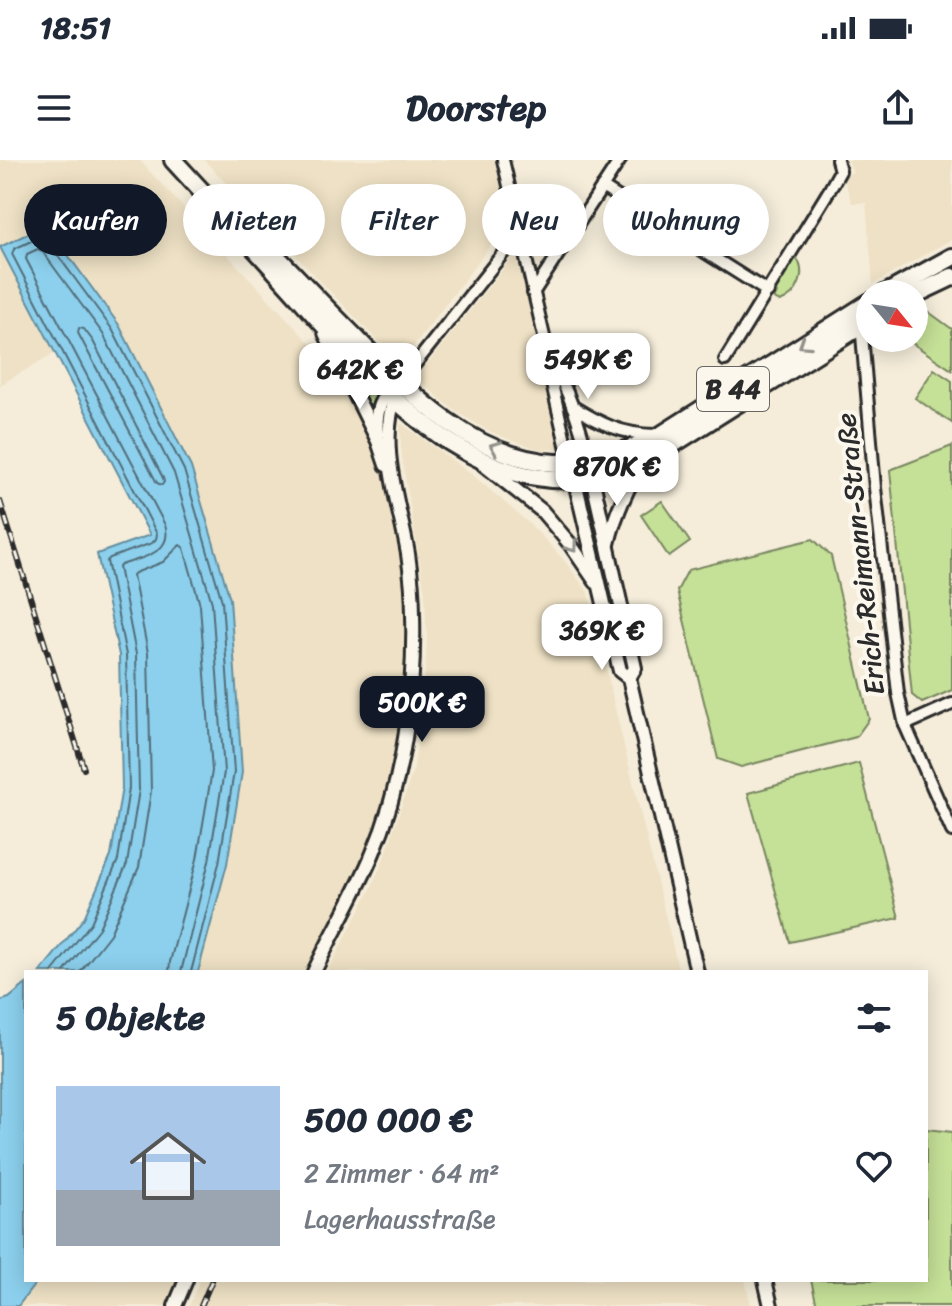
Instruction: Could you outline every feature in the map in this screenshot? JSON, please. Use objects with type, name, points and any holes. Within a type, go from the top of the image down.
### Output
[{"type":"main road","name":"B 44","points":[[173,160],[318,319],[444,439],[474,457],[522,475],[575,479],[661,435],[856,319]]},
{"type":"main road","name":"B 44","points":[[186,160],[295,276],[394,391],[492,447],[520,457],[570,462],[590,469],[628,468],[667,448],[856,320]]},
{"type":"main road","points":[[910,280],[952,257]]},
{"type":"main road","points":[[928,288],[952,277]]},
{"type":"street","points":[[503,160],[509,184]]},
{"type":"street","points":[[533,293],[602,187],[614,162]]},
{"type":"street","points":[[725,360],[768,292],[838,165]]},
{"type":"street","points":[[602,187],[768,292]]},
{"type":"street","points":[[378,441],[376,422],[380,403],[394,391],[501,256]]},
{"type":"street","points":[[525,256],[620,671],[629,678],[697,970]]},
{"type":"street","points":[[315,970],[375,849],[399,769],[413,668],[413,612],[408,555],[392,485],[378,441],[318,319]]},
{"type":"street","name":"Erich-Reimann-Straße","points":[[867,352],[875,488],[898,693],[905,725],[952,831]]},
{"type":"street","points":[[549,358],[572,406],[590,469],[635,668],[629,678]]},
{"type":"street","points":[[392,485],[389,424],[394,391]]},
{"type":"street","points":[[572,406],[614,429],[661,435]]},
{"type":"street","points":[[474,457],[542,511],[570,544],[602,592]]},
{"type":"street","points":[[607,547],[618,509],[643,461]]},
{"type":"street","points":[[905,725],[952,704]]},
{"type":"street","points":[[175,1306],[185,1282]]},
{"type":"street","points":[[765,1282],[771,1306]]},
{"type":"shaded area","points":[[0,160],[139,160],[161,184],[24,184],[24,256],[167,256],[167,190],[183,207],[183,256],[229,256],[332,367],[369,434],[386,484],[404,572],[407,606],[405,676],[396,745],[370,842],[352,885],[308,970],[199,970],[227,864],[242,772],[230,599],[191,467],[0,247]]},
{"type":"shaded area","points":[[204,160],[494,160],[500,184],[482,184],[482,256],[400,364],[296,256],[325,256],[325,184],[227,184]]},
{"type":"shaded area","points":[[848,160],[952,160],[952,239],[880,280],[873,280],[866,203],[852,203],[843,177],[853,172]]},
{"type":"shaded area","points":[[0,247],[54,353],[0,385]]},
{"type":"shaded area","points":[[517,256],[559,448],[543,450],[489,431],[455,411],[416,378]]},
{"type":"shaded area","points":[[402,424],[474,476],[533,527],[587,591],[679,970],[328,970],[370,891],[387,851],[414,767],[424,694],[427,640],[425,593],[402,458]]},
{"type":"shaded area","points":[[36,1282],[178,1282],[169,1306],[18,1306]]},
{"type":"shaded area","points":[[199,1282],[745,1282],[751,1306],[189,1306]]},
{"type":"green space","points":[[795,256],[801,269],[800,282],[787,299],[780,302],[774,299],[775,289]]},
{"type":"green space","points":[[928,311],[952,329],[952,370],[925,352],[928,352]]},
{"type":"green space","points":[[347,367],[378,396],[371,419]]},
{"type":"green space","points":[[934,369],[952,381],[952,423],[915,398]]},
{"type":"green space","points":[[952,446],[952,690],[922,703],[912,695],[890,470]]},
{"type":"green space","points":[[662,501],[690,542],[669,557],[641,515]]},
{"type":"green space","points":[[813,539],[831,556],[869,719],[856,737],[741,767],[718,759],[677,591],[688,570]]},
{"type":"green space","points":[[859,763],[899,918],[790,942],[748,793]]},
{"type":"green space","points":[[928,1129],[952,1132],[952,1306],[817,1306],[811,1282],[928,1282]]},
{"type":"water","points":[[24,236],[24,256],[69,256],[119,325],[191,467],[230,599],[242,772],[227,864],[199,970],[42,970],[84,918],[111,856],[122,787],[119,655],[97,554],[150,535],[0,247]]},
{"type":"water","points":[[24,986],[24,1282],[36,1282],[18,1306],[0,1306],[0,1001]]},
{"type":"railway","points":[[0,501],[84,769]]},
{"type":"railway","points":[[201,1306],[211,1282]]}]
